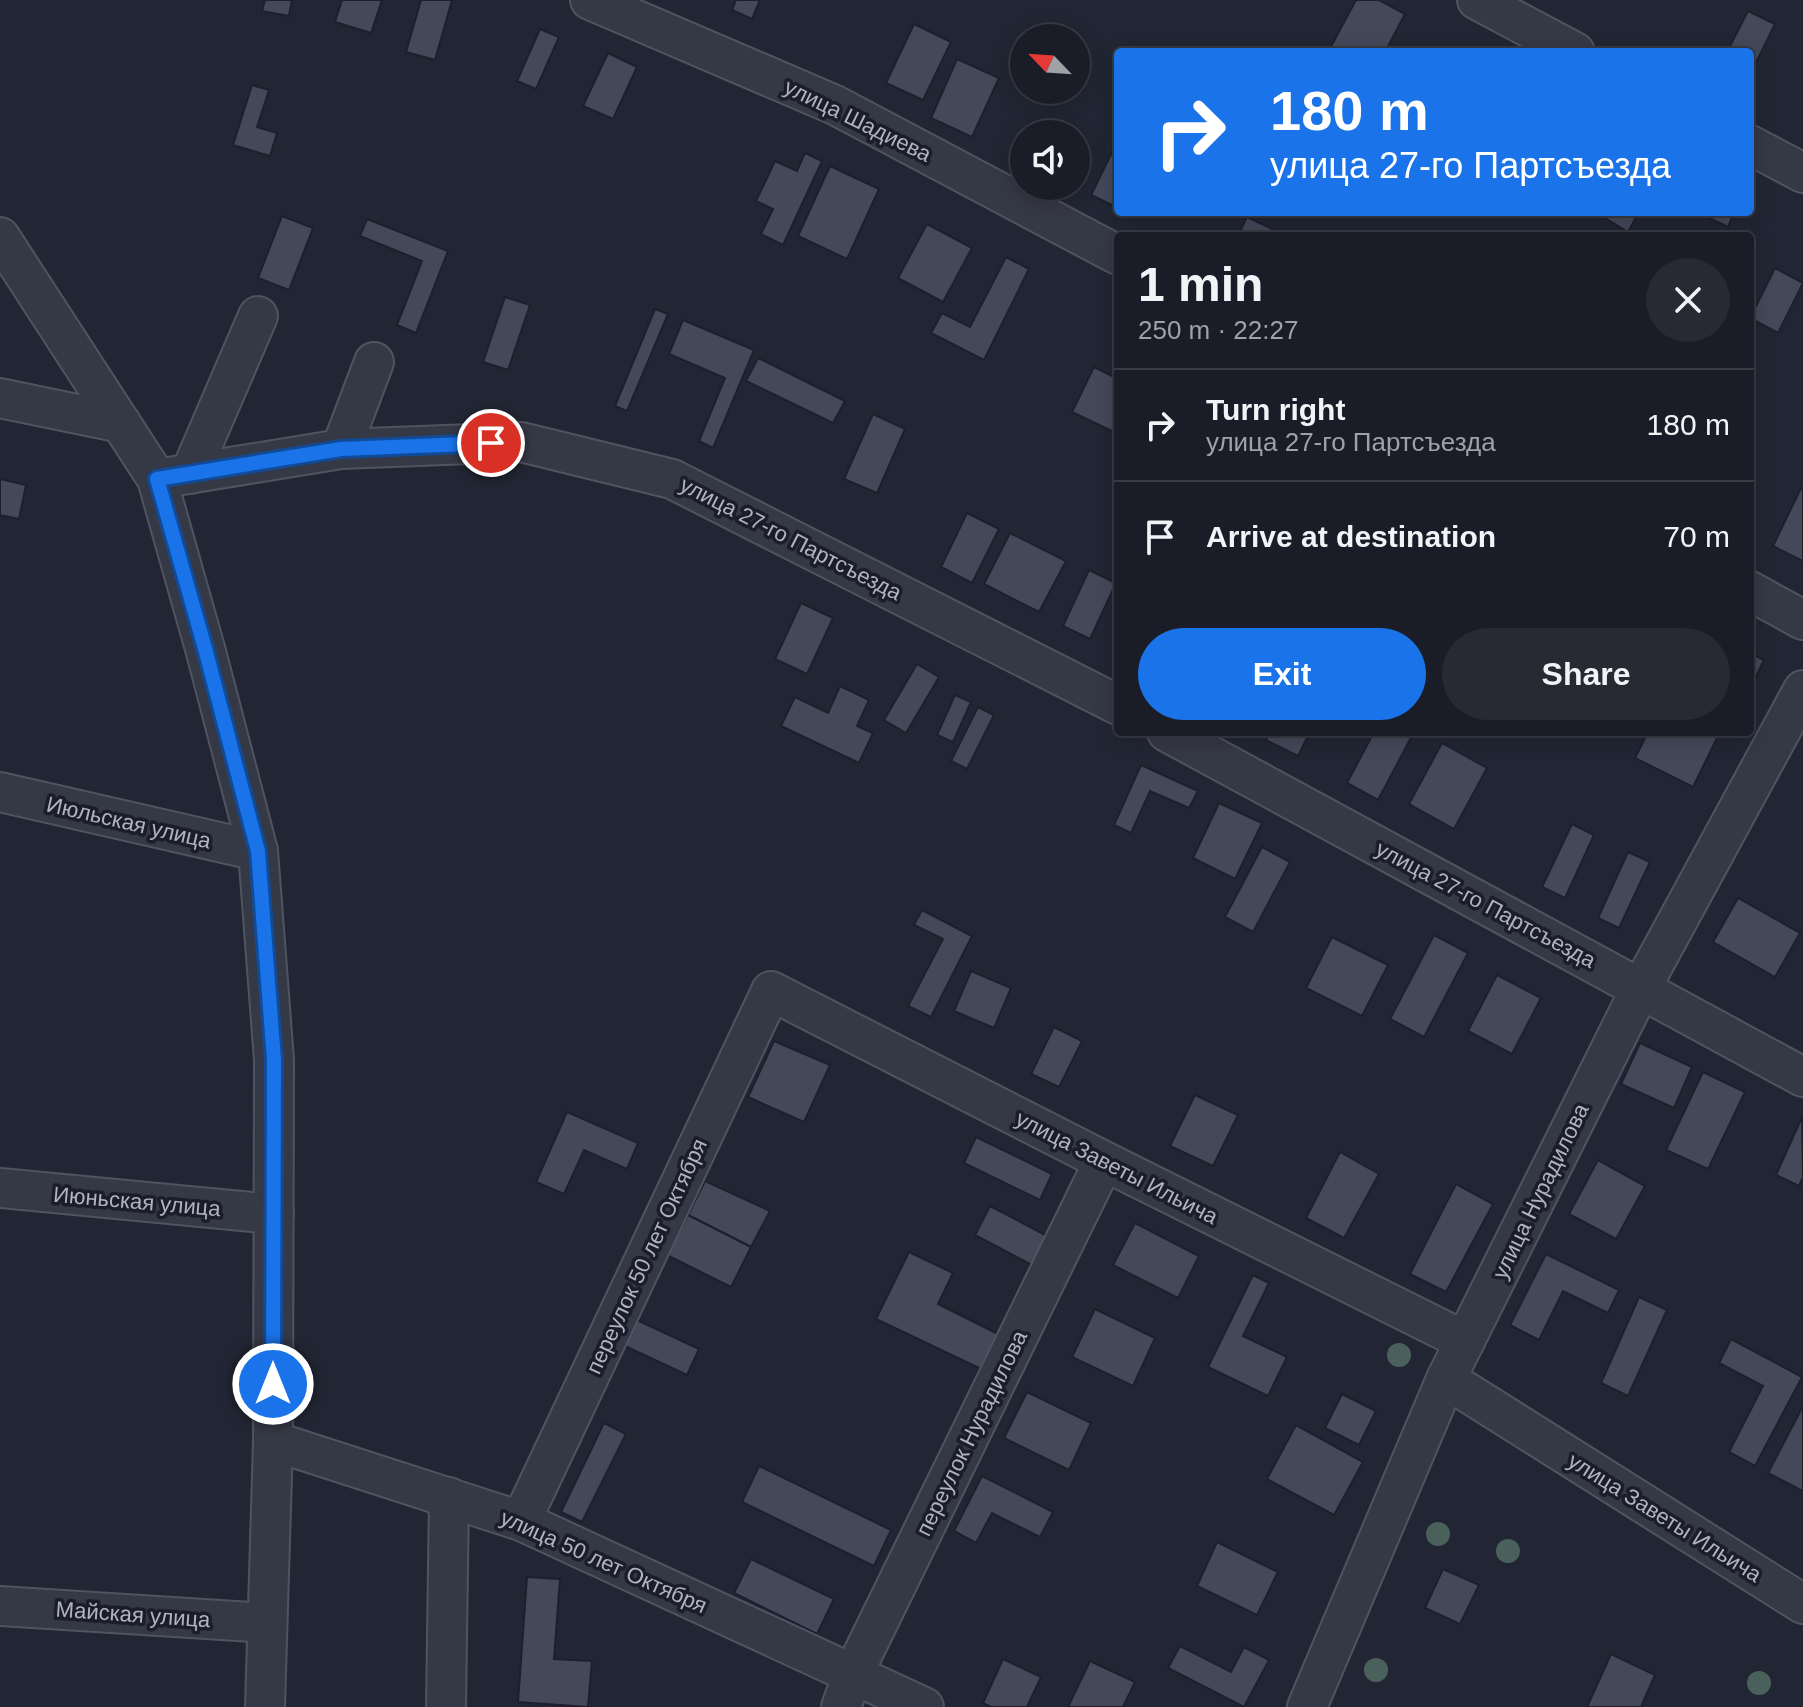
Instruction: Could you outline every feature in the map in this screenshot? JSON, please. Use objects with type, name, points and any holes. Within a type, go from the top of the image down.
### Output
[{"type":"street","name":"улица Шадиева","points":[[590,0],[835,105],[1114,253]]},
{"type":"street","points":[[1477,0],[1567,48]]},
{"type":"street","points":[[1754,147],[1803,173]]},
{"type":"street","points":[[0,237],[121,423],[174,476],[206,652],[258,851],[274,1060],[273,1441],[265,1707]]},
{"type":"street","points":[[174,476],[258,316]]},
{"type":"street","points":[[341,449],[374,362]]},
{"type":"street","points":[[0,398],[121,423]]},
{"type":"street","name":"улица 27-го Партсъезда","points":[[174,476],[341,449],[521,442],[672,479],[1114,703]]},
{"type":"street","points":[[1754,593],[1803,620]]},
{"type":"street","name":"улица Нурадилова","points":[[1307,1707],[1446,1379],[1641,988],[1803,690]]},
{"type":"street","name":"улица 27-го Партсъезда","points":[[1174,736],[1803,1077]]},
{"type":"street","name":"Июльская улица","points":[[0,792],[258,851]]},
{"type":"street","name":"улица Заветы Ильича","points":[[771,991],[1465,1341]]},
{"type":"street","name":"переулок 50 лет Октября","points":[[521,1521],[771,991]]},
{"type":"street","name":"переулок Нурадилова","points":[[847,1690],[1104,1161]]},
{"type":"street","name":"Июньская улица","points":[[0,1188],[274,1214]]},
{"type":"street","name":"улица Заветы Ильича","points":[[1446,1379],[1803,1604]]},
{"type":"street","name":"улица 50 лет Октября","points":[[273,1441],[521,1521],[847,1690],[924,1707]]},
{"type":"street","points":[[446,1707],[449,1497]]},
{"type":"street","name":"Майская улица","points":[[0,1606],[267,1623]]},
{"type":"building","points":[[265,0],[292,0],[289,16],[262,11]]},
{"type":"building","points":[[342,0],[382,0],[371,33],[335,22]]},
{"type":"building","points":[[421,0],[452,0],[435,60],[406,52]]},
{"type":"building","points":[[736,0],[760,0],[752,19],[732,10]]},
{"type":"building","points":[[1356,0],[1379,0],[1405,14],[1387,48],[1330,48]]},
{"type":"building","points":[[1748,11],[1775,24],[1754,67],[1754,48],[1729,48]]},
{"type":"building","points":[[914,24],[951,42],[923,100],[886,83]]},
{"type":"building","points":[[540,29],[559,37],[536,89],[517,81]]},
{"type":"building","points":[[608,53],[637,67],[613,119],[583,106]]},
{"type":"building","points":[[957,59],[999,78],[972,137],[931,118]]},
{"type":"building","points":[[252,85],[269,90],[257,127],[277,133],[270,156],[233,145]]},
{"type":"building","points":[[1114,148],[1114,206],[1091,195]]},
{"type":"building","points":[[805,153],[822,161],[783,245],[761,234],[773,209],[756,201],[775,161],[797,171]]},
{"type":"building","points":[[830,166],[879,189],[847,259],[798,236]]},
{"type":"building","points":[[282,216],[313,228],[289,290],[258,278]]},
{"type":"building","points":[[1602,216],[1637,216],[1628,232]]},
{"type":"building","points":[[1705,216],[1732,216],[1728,227]]},
{"type":"building","points":[[1247,217],[1279,232],[1240,232]]},
{"type":"building","points":[[367,219],[448,251],[416,333],[397,325],[422,261],[360,236]]},
{"type":"building","points":[[927,224],[972,248],[943,302],[898,278]]},
{"type":"building","points":[[1006,257],[1029,269],[984,360],[931,333],[942,313],[970,327]]},
{"type":"building","points":[[1775,268],[1803,283],[1778,333],[1754,320],[1754,310]]},
{"type":"building","points":[[505,297],[530,305],[508,370],[483,362]]},
{"type":"building","points":[[655,309],[668,314],[627,411],[615,406]]},
{"type":"building","points":[[683,320],[754,350],[713,448],[699,441],[725,378],[669,354]]},
{"type":"building","points":[[758,358],[845,401],[833,423],[746,381]]},
{"type":"building","points":[[1094,367],[1114,377],[1114,432],[1072,412]]},
{"type":"building","points":[[873,414],[905,429],[877,493],[844,479]]},
{"type":"building","points":[[0,479],[26,485],[19,519],[0,515]]},
{"type":"building","points":[[1801,488],[1803,490],[1803,561],[1773,546]]},
{"type":"building","points":[[967,513],[999,529],[972,583],[941,567]]},
{"type":"building","points":[[1010,533],[1066,561],[1039,612],[984,584]]},
{"type":"building","points":[[1089,570],[1114,582],[1090,639],[1063,626]]},
{"type":"building","points":[[801,603],[833,618],[807,674],[775,659]]},
{"type":"building","points":[[1754,655],[1764,660],[1754,678]]},
{"type":"building","points":[[917,664],[939,677],[906,733],[884,720]]},
{"type":"building","points":[[840,686],[869,700],[857,726],[873,733],[859,763],[781,726],[795,697],[828,713]]},
{"type":"building","points":[[955,695],[971,702],[953,742],[937,735]]},
{"type":"building","points":[[978,707],[994,715],[967,769],[951,761]]},
{"type":"building","points":[[1268,736],[1308,736],[1298,756],[1266,740]]},
{"type":"building","points":[[1372,736],[1412,736],[1378,800],[1347,783]]},
{"type":"building","points":[[1646,736],[1718,736],[1693,787],[1635,758]]},
{"type":"building","points":[[1442,743],[1487,768],[1454,829],[1409,804]]},
{"type":"building","points":[[1141,765],[1198,791],[1189,808],[1150,791],[1131,833],[1114,825]]},
{"type":"building","points":[[1219,803],[1262,823],[1235,879],[1193,858]]},
{"type":"building","points":[[1572,824],[1594,835],[1565,898],[1542,887]]},
{"type":"building","points":[[1262,847],[1290,862],[1253,932],[1225,917]]},
{"type":"building","points":[[1628,852],[1650,862],[1619,928],[1598,918]]},
{"type":"building","points":[[1738,898],[1800,933],[1775,977],[1713,942]]},
{"type":"building","points":[[922,910],[972,936],[931,1017],[908,1006],[943,939],[914,925]]},
{"type":"building","points":[[1434,935],[1468,953],[1424,1037],[1390,1019]]},
{"type":"building","points":[[1332,937],[1388,965],[1362,1016],[1306,988]]},
{"type":"building","points":[[971,971],[1011,988],[994,1028],[954,1011]]},
{"type":"building","points":[[1497,975],[1541,998],[1512,1054],[1468,1031]]},
{"type":"building","points":[[1054,1027],[1082,1041],[1059,1087],[1031,1074]]},
{"type":"building","points":[[774,1041],[830,1065],[804,1122],[748,1097]]},
{"type":"building","points":[[1640,1043],[1692,1067],[1674,1108],[1621,1084]]},
{"type":"building","points":[[1703,1072],[1745,1092],[1708,1169],[1666,1150]]},
{"type":"building","points":[[1195,1095],[1238,1115],[1213,1166],[1170,1146]]},
{"type":"building","points":[[567,1112],[638,1143],[627,1169],[584,1150],[564,1194],[536,1182]]},
{"type":"building","points":[[1802,1117],[1803,1177],[1799,1186],[1776,1175]]},
{"type":"building","points":[[976,1137],[1052,1174],[1040,1200],[964,1163]]},
{"type":"building","points":[[1340,1152],[1379,1174],[1344,1238],[1306,1218]]},
{"type":"building","points":[[1598,1160],[1645,1186],[1616,1239],[1569,1214]]},
{"type":"building","points":[[705,1181],[770,1211],[751,1247],[688,1215]]},
{"type":"building","points":[[1456,1184],[1493,1204],[1446,1292],[1410,1274]]},
{"type":"building","points":[[990,1206],[1049,1237],[1034,1266],[975,1235]]},
{"type":"building","points":[[688,1215],[751,1247],[731,1287],[667,1255]]},
{"type":"building","points":[[1135,1223],[1199,1256],[1178,1298],[1113,1265]]},
{"type":"building","points":[[909,1252],[953,1273],[938,1304],[998,1334],[981,1369],[876,1319]]},
{"type":"building","points":[[1546,1254],[1619,1290],[1608,1313],[1563,1291],[1539,1340],[1510,1325]]},
{"type":"building","points":[[1253,1275],[1269,1283],[1243,1336],[1287,1357],[1268,1396],[1208,1367]]},
{"type":"building","points":[[1639,1297],[1667,1310],[1628,1396],[1601,1383]]},
{"type":"building","points":[[1095,1309],[1155,1338],[1133,1386],[1072,1357]]},
{"type":"building","points":[[637,1320],[699,1349],[687,1375],[625,1346]]},
{"type":"building","points":[[1731,1339],[1802,1377],[1755,1466],[1729,1452],[1763,1386],[1719,1363]]},
{"type":"building","points":[[1027,1392],[1091,1423],[1069,1470],[1004,1438]]},
{"type":"building","points":[[1342,1394],[1376,1411],[1359,1445],[1325,1428]]},
{"type":"building","points":[[1803,1408],[1803,1491],[1768,1473]]},
{"type":"building","points":[[604,1423],[626,1434],[582,1522],[561,1512]]},
{"type":"building","points":[[1296,1425],[1363,1462],[1334,1515],[1267,1479]]},
{"type":"building","points":[[759,1466],[891,1530],[874,1566],[742,1502]]},
{"type":"building","points":[[982,1476],[1053,1512],[1040,1537],[992,1513],[976,1543],[954,1531]]},
{"type":"building","points":[[1217,1542],[1278,1572],[1257,1615],[1197,1586]]},
{"type":"building","points":[[751,1559],[834,1599],[817,1634],[734,1593]]},
{"type":"building","points":[[1443,1569],[1479,1585],[1460,1624],[1425,1608]]},
{"type":"building","points":[[527,1577],[560,1579],[554,1659],[592,1661],[588,1707],[518,1702]]},
{"type":"building","points":[[1180,1646],[1231,1672],[1244,1647],[1269,1660],[1244,1707],[1168,1668]]},
{"type":"building","points":[[1611,1654],[1655,1675],[1641,1707],[1587,1707]]},
{"type":"building","points":[[1003,1659],[1041,1677],[1027,1707],[991,1707],[983,1703]]},
{"type":"building","points":[[1090,1661],[1135,1682],[1123,1707],[1068,1707]]},
{"type":"route","points":[[273,1384],[274,1060],[258,851],[157,479],[341,449],[491,443]]}]
